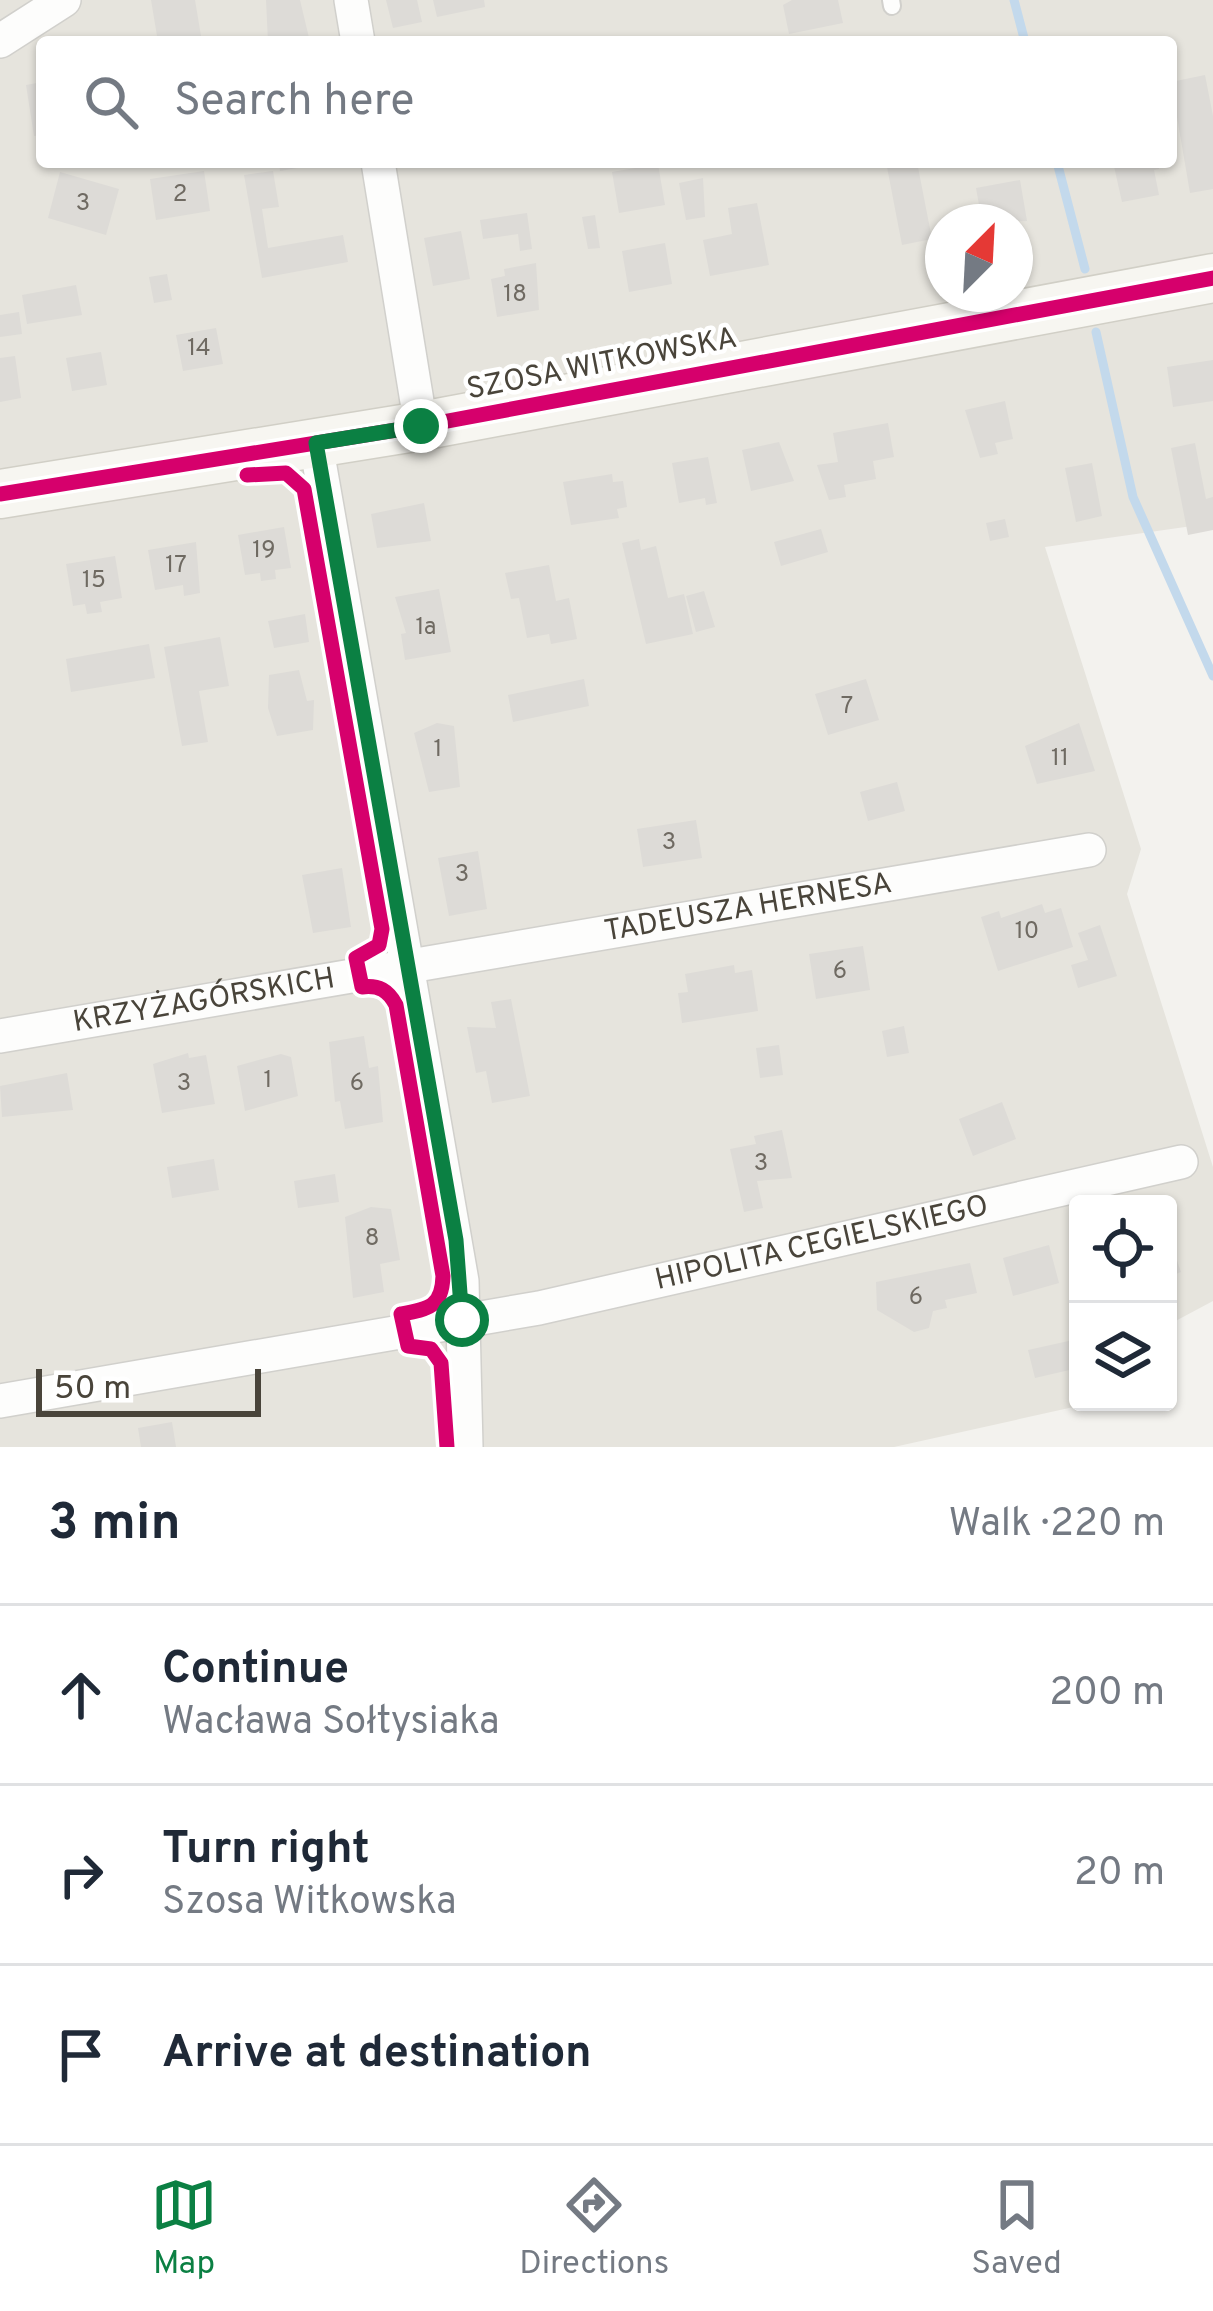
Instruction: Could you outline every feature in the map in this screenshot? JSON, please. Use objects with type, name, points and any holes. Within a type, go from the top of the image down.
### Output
[{"type":"street","points":[[0,41],[64,0]]},
{"type":"street","points":[[351,0],[357,36]]},
{"type":"street","points":[[379,168],[421,426]]},
{"type":"street","name":"SZOSA WITKOWSKA","points":[[0,494],[421,426],[1213,278]]},
{"type":"street","points":[[316,443],[456,1240],[466,1447]]},
{"type":"street","name":"TADEUSZA HERNESA","points":[[406,963],[1089,850]]},
{"type":"street","name":"KRZYŻAGÓRSKICH","points":[[0,1036],[406,963]]},
{"type":"street","name":"HIPOLITA CEGIELSKIEGO","points":[[0,1401],[539,1308],[1181,1162]]},
{"type":"shaded area","points":[[0,0],[1213,0],[1213,523],[1045,547],[1141,849],[1127,894],[1213,1167],[1213,1301],[1177,1320],[1177,1195],[1069,1195],[1069,1408],[894,1447],[0,1447]]},
{"type":"building","points":[[151,0],[195,0],[201,36],[157,36]]},
{"type":"building","points":[[266,0],[300,0],[309,36],[268,36]]},
{"type":"building","points":[[386,0],[417,0],[422,22],[393,28]]},
{"type":"building","points":[[433,0],[484,0],[485,7],[437,17]]},
{"type":"building","points":[[792,0],[838,0],[843,23],[789,34],[783,5]]},
{"type":"building","points":[[1205,75],[1213,116],[1213,189],[1190,193],[1177,117],[1177,81]]},
{"type":"building","points":[[36,83],[36,136],[34,136],[26,85]]},
{"type":"building","points":[[659,168],[665,205],[619,213],[612,172]]},
{"type":"building","points":[[887,168],[918,168],[925,204],[925,240],[902,245]]},
{"type":"building","points":[[1114,168],[1159,168],[1154,170],[1159,195],[1122,202]]},
{"type":"building","points":[[204,171],[210,211],[156,220],[150,179]]},
{"type":"building","points":[[273,171],[279,207],[262,209],[268,248],[343,235],[348,262],[262,278],[244,175]]},
{"type":"building","points":[[60,172],[119,189],[106,235],[48,218]]},
{"type":"building","points":[[703,178],[705,217],[686,220],[679,183]]},
{"type":"building","points":[[1020,180],[1024,204],[979,204],[976,188]]},
{"type":"building","points":[[757,203],[769,265],[710,276],[703,240],[732,234],[728,208]]},
{"type":"building","points":[[527,213],[532,249],[520,251],[518,234],[483,239],[480,220]]},
{"type":"building","points":[[595,215],[600,248],[588,249],[582,217]]},
{"type":"building","points":[[461,231],[470,279],[433,286],[424,238]]},
{"type":"building","points":[[665,243],[672,284],[629,292],[622,251]]},
{"type":"building","points":[[536,263],[539,310],[497,317],[491,279],[505,276],[504,269]]},
{"type":"building","points":[[167,274],[172,300],[154,303],[149,277]]},
{"type":"building","points":[[76,285],[82,315],[27,324],[22,295]]},
{"type":"building","points":[[19,312],[22,334],[0,337],[0,315]]},
{"type":"building","points":[[216,328],[223,364],[183,371],[176,335]]},
{"type":"building","points":[[101,352],[107,385],[72,391],[66,358]]},
{"type":"building","points":[[15,356],[21,398],[0,402],[0,358]]},
{"type":"building","points":[[1213,360],[1213,401],[1173,407],[1167,367]]},
{"type":"building","points":[[1005,401],[1013,439],[995,443],[998,454],[980,458],[965,410]]},
{"type":"building","points":[[888,423],[894,457],[873,461],[876,479],[844,485],[846,497],[829,500],[817,465],[838,462],[833,433]]},
{"type":"building","points":[[779,442],[794,481],[751,491],[742,450]]},
{"type":"building","points":[[1195,443],[1206,499],[1213,497],[1213,530],[1188,535],[1171,448]]},
{"type":"building","points":[[708,457],[717,503],[706,505],[705,498],[679,503],[672,463]]},
{"type":"building","points":[[1092,463],[1102,516],[1076,522],[1065,468]]},
{"type":"building","points":[[612,474],[613,482],[623,481],[627,507],[617,509],[619,518],[571,525],[563,482]]},
{"type":"building","points":[[424,503],[431,541],[377,548],[371,514]]},
{"type":"building","points":[[1005,519],[1009,537],[990,541],[986,523]]},
{"type":"building","points":[[284,527],[291,568],[275,570],[276,579],[261,581],[260,573],[245,575],[238,535]]},
{"type":"building","points":[[821,529],[828,552],[781,566],[774,542]]},
{"type":"building","points":[[639,539],[641,550],[656,546],[668,598],[684,594],[693,634],[646,644],[622,543]]},
{"type":"building","points":[[196,542],[200,593],[184,596],[183,585],[155,590],[148,550]]},
{"type":"building","points":[[115,556],[122,598],[100,602],[102,612],[87,614],[85,604],[73,606],[66,564]]},
{"type":"building","points":[[549,565],[556,601],[569,598],[577,639],[551,644],[549,634],[527,638],[519,598],[511,599],[505,573]]},
{"type":"building","points":[[439,589],[451,652],[405,660],[401,634],[406,633],[395,597]]},
{"type":"building","points":[[704,591],[715,627],[696,632],[686,596]]},
{"type":"building","points":[[305,614],[309,642],[274,648],[268,621]]},
{"type":"building","points":[[220,637],[229,686],[199,691],[208,742],[182,746],[164,647]]},
{"type":"building","points":[[149,644],[155,678],[71,692],[66,659]]},
{"type":"building","points":[[299,670],[307,701],[314,700],[313,730],[277,736],[268,708],[269,675]]},
{"type":"building","points":[[584,679],[589,706],[513,722],[508,695]]},
{"type":"building","points":[[866,679],[879,720],[828,735],[815,694]]},
{"type":"building","points":[[437,723],[454,726],[460,787],[429,792],[414,733]]},
{"type":"building","points":[[1079,723],[1095,771],[1037,784],[1025,746]]},
{"type":"building","points":[[897,782],[905,811],[868,821],[860,792]]},
{"type":"building","points":[[696,820],[702,858],[643,867],[637,829]]},
{"type":"building","points":[[478,851],[487,909],[449,916],[438,858]]},
{"type":"building","points":[[342,868],[351,927],[313,933],[302,875]]},
{"type":"building","points":[[1042,904],[1045,913],[1061,908],[1073,947],[998,971],[981,917],[999,911],[1001,918]]},
{"type":"building","points":[[1100,925],[1117,976],[1078,988],[1071,965],[1088,960],[1078,933]]},
{"type":"building","points":[[863,946],[870,990],[816,999],[809,954]]},
{"type":"building","points":[[734,965],[735,973],[752,970],[758,1011],[682,1023],[678,993],[688,992],[685,974]]},
{"type":"building","points":[[511,999],[530,1096],[492,1103],[486,1071],[476,1073],[467,1027],[496,1028],[491,1002]]},
{"type":"building","points":[[904,1026],[909,1053],[887,1057],[882,1031]]},
{"type":"building","points":[[364,1036],[369,1068],[378,1066],[383,1122],[345,1129],[340,1101],[335,1102],[329,1042]]},
{"type":"building","points":[[779,1045],[783,1075],[760,1078],[756,1048]]},
{"type":"building","points":[[188,1053],[189,1058],[206,1055],[215,1104],[162,1113],[153,1064]]},
{"type":"building","points":[[281,1054],[291,1057],[298,1096],[245,1111],[237,1066]]},
{"type":"building","points":[[67,1073],[73,1110],[2,1117],[0,1086]]},
{"type":"building","points":[[1002,1102],[1016,1139],[973,1156],[959,1119]]},
{"type":"building","points":[[782,1130],[792,1178],[757,1181],[763,1208],[744,1212],[730,1149],[756,1144],[754,1136]]},
{"type":"building","points":[[214,1159],[219,1190],[172,1198],[167,1167]]},
{"type":"building","points":[[335,1174],[339,1202],[298,1208],[294,1181]]},
{"type":"building","points":[[371,1207],[391,1209],[400,1260],[380,1264],[384,1292],[353,1298],[345,1217]]},
{"type":"building","points":[[1049,1245],[1059,1283],[1013,1296],[1003,1258]]},
{"type":"building","points":[[970,1263],[977,1293],[945,1300],[947,1308],[933,1311],[929,1328],[914,1332],[877,1310],[876,1282]]},
{"type":"building","points":[[1069,1341],[1069,1370],[1035,1378],[1028,1350]]},
{"type":"building","points":[[172,1422],[176,1447],[141,1447],[138,1428]]},
{"type":"waterway","points":[[1014,0],[1023,36]]},
{"type":"waterway","points":[[1059,168],[1085,269]]},
{"type":"waterway","points":[[1096,332],[1133,497],[1213,676]]},
{"type":"cycle path","points":[[0,494],[421,426],[1213,278]]},
{"type":"cycle path","points":[[247,475],[286,473],[304,489],[382,929],[379,945],[356,958],[362,987],[382,990],[396,1005],[443,1276],[432,1305],[401,1314],[408,1346],[431,1349],[441,1363],[447,1447]]},
{"type":"route","points":[[421,426],[316,443],[456,1240],[462,1320]]}]
